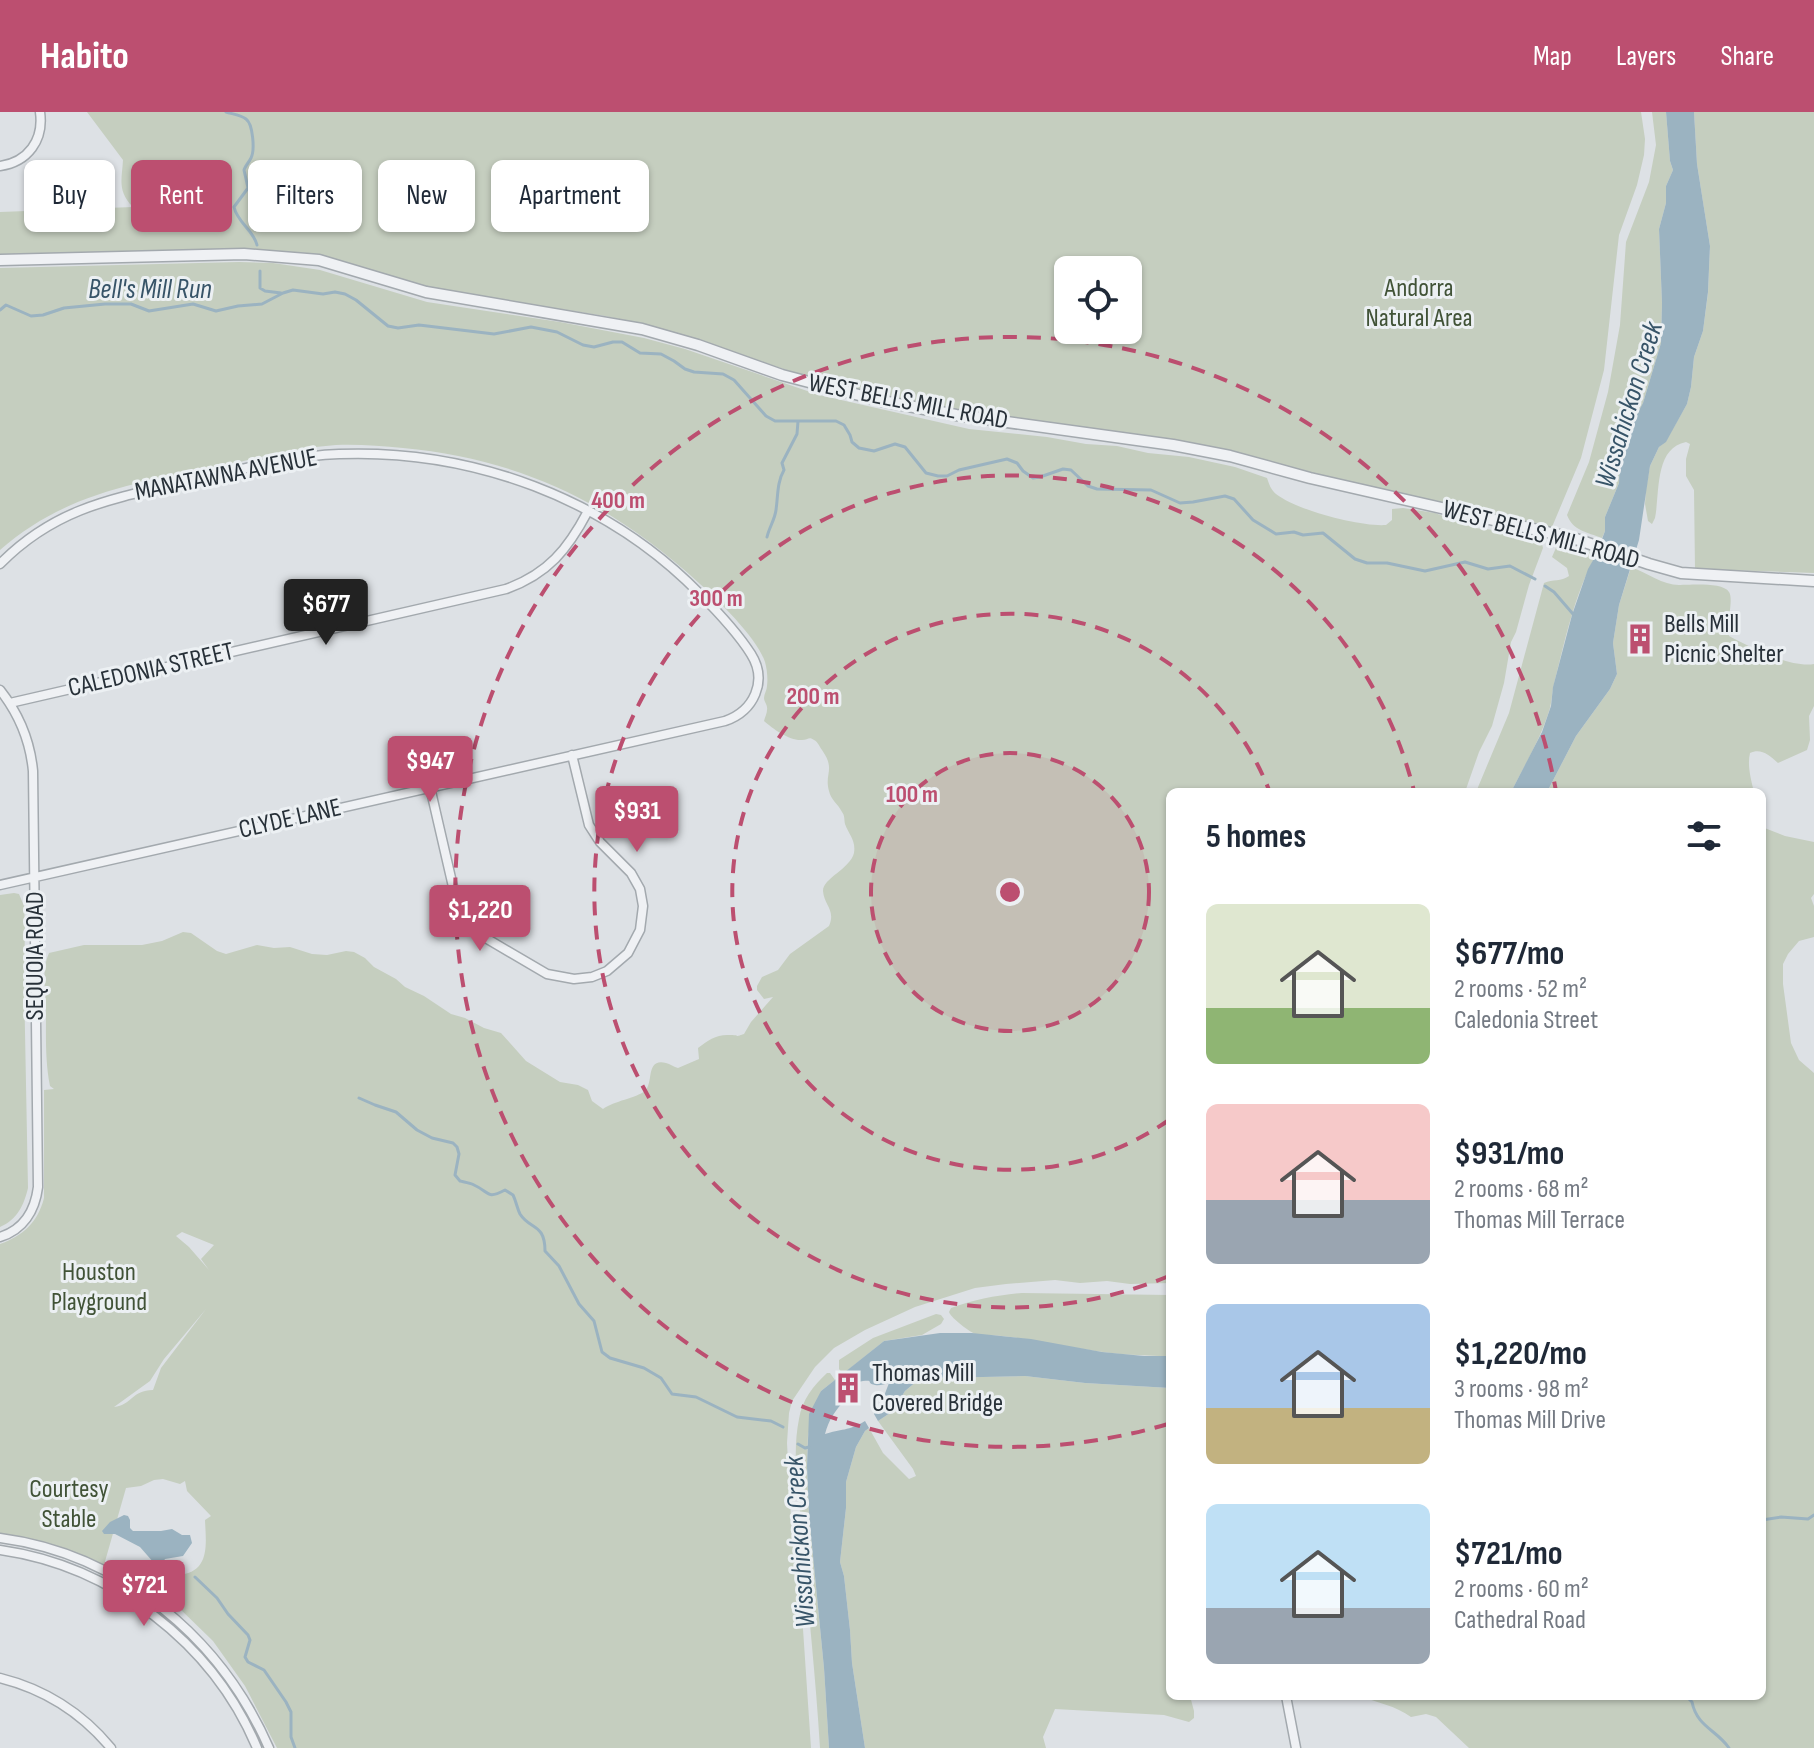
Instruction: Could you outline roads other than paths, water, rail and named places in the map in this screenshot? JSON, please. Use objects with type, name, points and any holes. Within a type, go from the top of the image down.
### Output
[{"type":"street","points":[[0,166],[20,160],[32,150],[41,130],[40,112]]},
{"type":"street","name":"WEST BELLS MILL ROAD","points":[[0,260],[244,254],[319,260],[426,292],[642,329],[795,379],[882,401],[956,415],[1212,452],[1310,478],[1585,541],[1688,574],[1814,581]]},
{"type":"street","name":"MANATAWNA AVENUE","points":[[0,564],[43,528],[97,503],[274,462],[319,455],[428,458],[519,480],[550,492],[624,532],[654,553],[689,583],[743,642],[759,674],[757,692]]},
{"type":"street","name":"CALEDONIA STREET","points":[[10,703],[506,589],[533,576],[556,559],[575,536],[588,511]]},
{"type":"street","name":"SEQUOIA ROAD","points":[[0,690],[26,736],[32,759],[38,1187],[34,1206],[20,1226],[0,1237]]},
{"type":"street","name":"CLYDE LANE","points":[[0,885],[725,721],[745,710],[757,692]]},
{"type":"street","points":[[430,787],[457,904],[465,919],[477,931],[541,971],[564,979],[583,979],[600,975],[628,953],[637,938],[643,906],[640,889],[626,865],[600,842],[589,825],[572,755]]},
{"type":"street","points":[[0,1538],[72,1556],[108,1572],[159,1605],[220,1664],[243,1696],[269,1748]]},
{"type":"street","points":[[0,1550],[35,1556],[83,1573],[123,1594],[158,1619],[190,1647],[218,1681],[242,1717],[257,1748]]},
{"type":"street","points":[[0,1678],[28,1686],[57,1701],[95,1730],[111,1748]]},
{"type":"street","points":[[1287,1700],[1296,1748]]},
{"type":"water","points":[[1666,112],[1694,112],[1697,164],[1710,246],[1703,331],[1694,357],[1687,404],[1650,466],[1639,540],[1619,605],[1613,643],[1617,674],[1610,689],[1576,736],[1549,788],[1513,788],[1542,732],[1551,706],[1572,615],[1605,531],[1605,517],[1619,483],[1621,444],[1643,403],[1661,343],[1659,229],[1666,203],[1666,186],[1673,170]]},
{"type":"water","points":[[940,1333],[972,1333],[1031,1339],[1102,1352],[1166,1356],[1166,1388],[1025,1376],[935,1378],[917,1381],[905,1391],[893,1411],[878,1421],[874,1414],[889,1383],[877,1385],[863,1381],[854,1386],[828,1424],[825,1434],[865,1421],[869,1428],[856,1447],[846,1482],[840,1562],[865,1748],[829,1748],[809,1515],[809,1414],[821,1391],[884,1341]]},
{"type":"water","points":[[128,1516],[133,1531],[172,1529],[182,1535],[190,1535],[192,1543],[183,1556],[165,1559],[162,1564],[154,1563],[140,1547],[102,1531],[110,1522]]},
{"type":"waterway","points":[[226,112],[246,119],[252,131],[252,154],[244,170],[248,188],[234,207],[257,245]]},
{"type":"waterway","points":[[260,271],[260,288],[281,293]]},
{"type":"waterway","name":"Bell's Mill Run","points":[[0,310],[6,305],[31,316],[64,308],[105,304],[131,304],[149,311],[193,304],[216,311],[262,304],[293,290],[323,294],[335,292],[356,300],[388,326],[398,328],[419,325],[494,334],[531,327],[557,332],[594,347],[622,342],[640,353],[661,354],[694,372],[723,374],[734,380],[766,416],[775,421],[836,421],[844,425],[852,442],[859,448],[874,451],[895,444],[905,447],[926,473],[947,476],[959,470],[1007,459],[1017,463],[1033,478],[1063,469],[1071,470],[1088,486],[1097,489],[1151,490],[1180,503],[1225,496],[1234,499],[1253,520],[1276,534],[1323,533],[1355,559],[1367,563],[1387,563],[1425,571],[1465,562],[1488,569],[1510,566],[1535,579]]},
{"type":"waterway","points":[[767,537],[784,470],[782,463],[797,434],[798,421]]},
{"type":"waterway","name":"Bell's Mill Run","points":[[1545,586],[1573,614]]},
{"type":"waterway","points":[[359,1098],[396,1112],[432,1138],[453,1143],[459,1154],[455,1175],[460,1181],[491,1195],[505,1190],[513,1195],[520,1214],[540,1231],[545,1251],[559,1266],[579,1304],[594,1321],[602,1352],[661,1378],[672,1394],[696,1397],[737,1417],[771,1421],[783,1427]]},
{"type":"waterway","name":"Wissahickon Creek","points":[[798,1444],[809,1447]]},
{"type":"waterway","points":[[1766,1519],[1808,1519],[1814,1515]]},
{"type":"waterway","points":[[195,1577],[248,1635],[250,1640],[245,1657],[248,1662],[264,1670],[286,1702],[291,1712],[291,1737],[295,1748]]},
{"type":"waterway","points":[[1690,1700],[1698,1717],[1729,1748]]},
{"type":"place","name":"Bells Mill Picnic Shelter","points":[[1640,639]]},
{"type":"place","name":"Thomas Mill Covered Bridge","points":[[848,1388]]},
{"type":"park label","name":"Andorra Natural Area","points":[[1419,303]]},
{"type":"park label","name":"Houston Playground","points":[[99,1287]]},
{"type":"park label","name":"Courtesy Stable","points":[[69,1504]]}]
